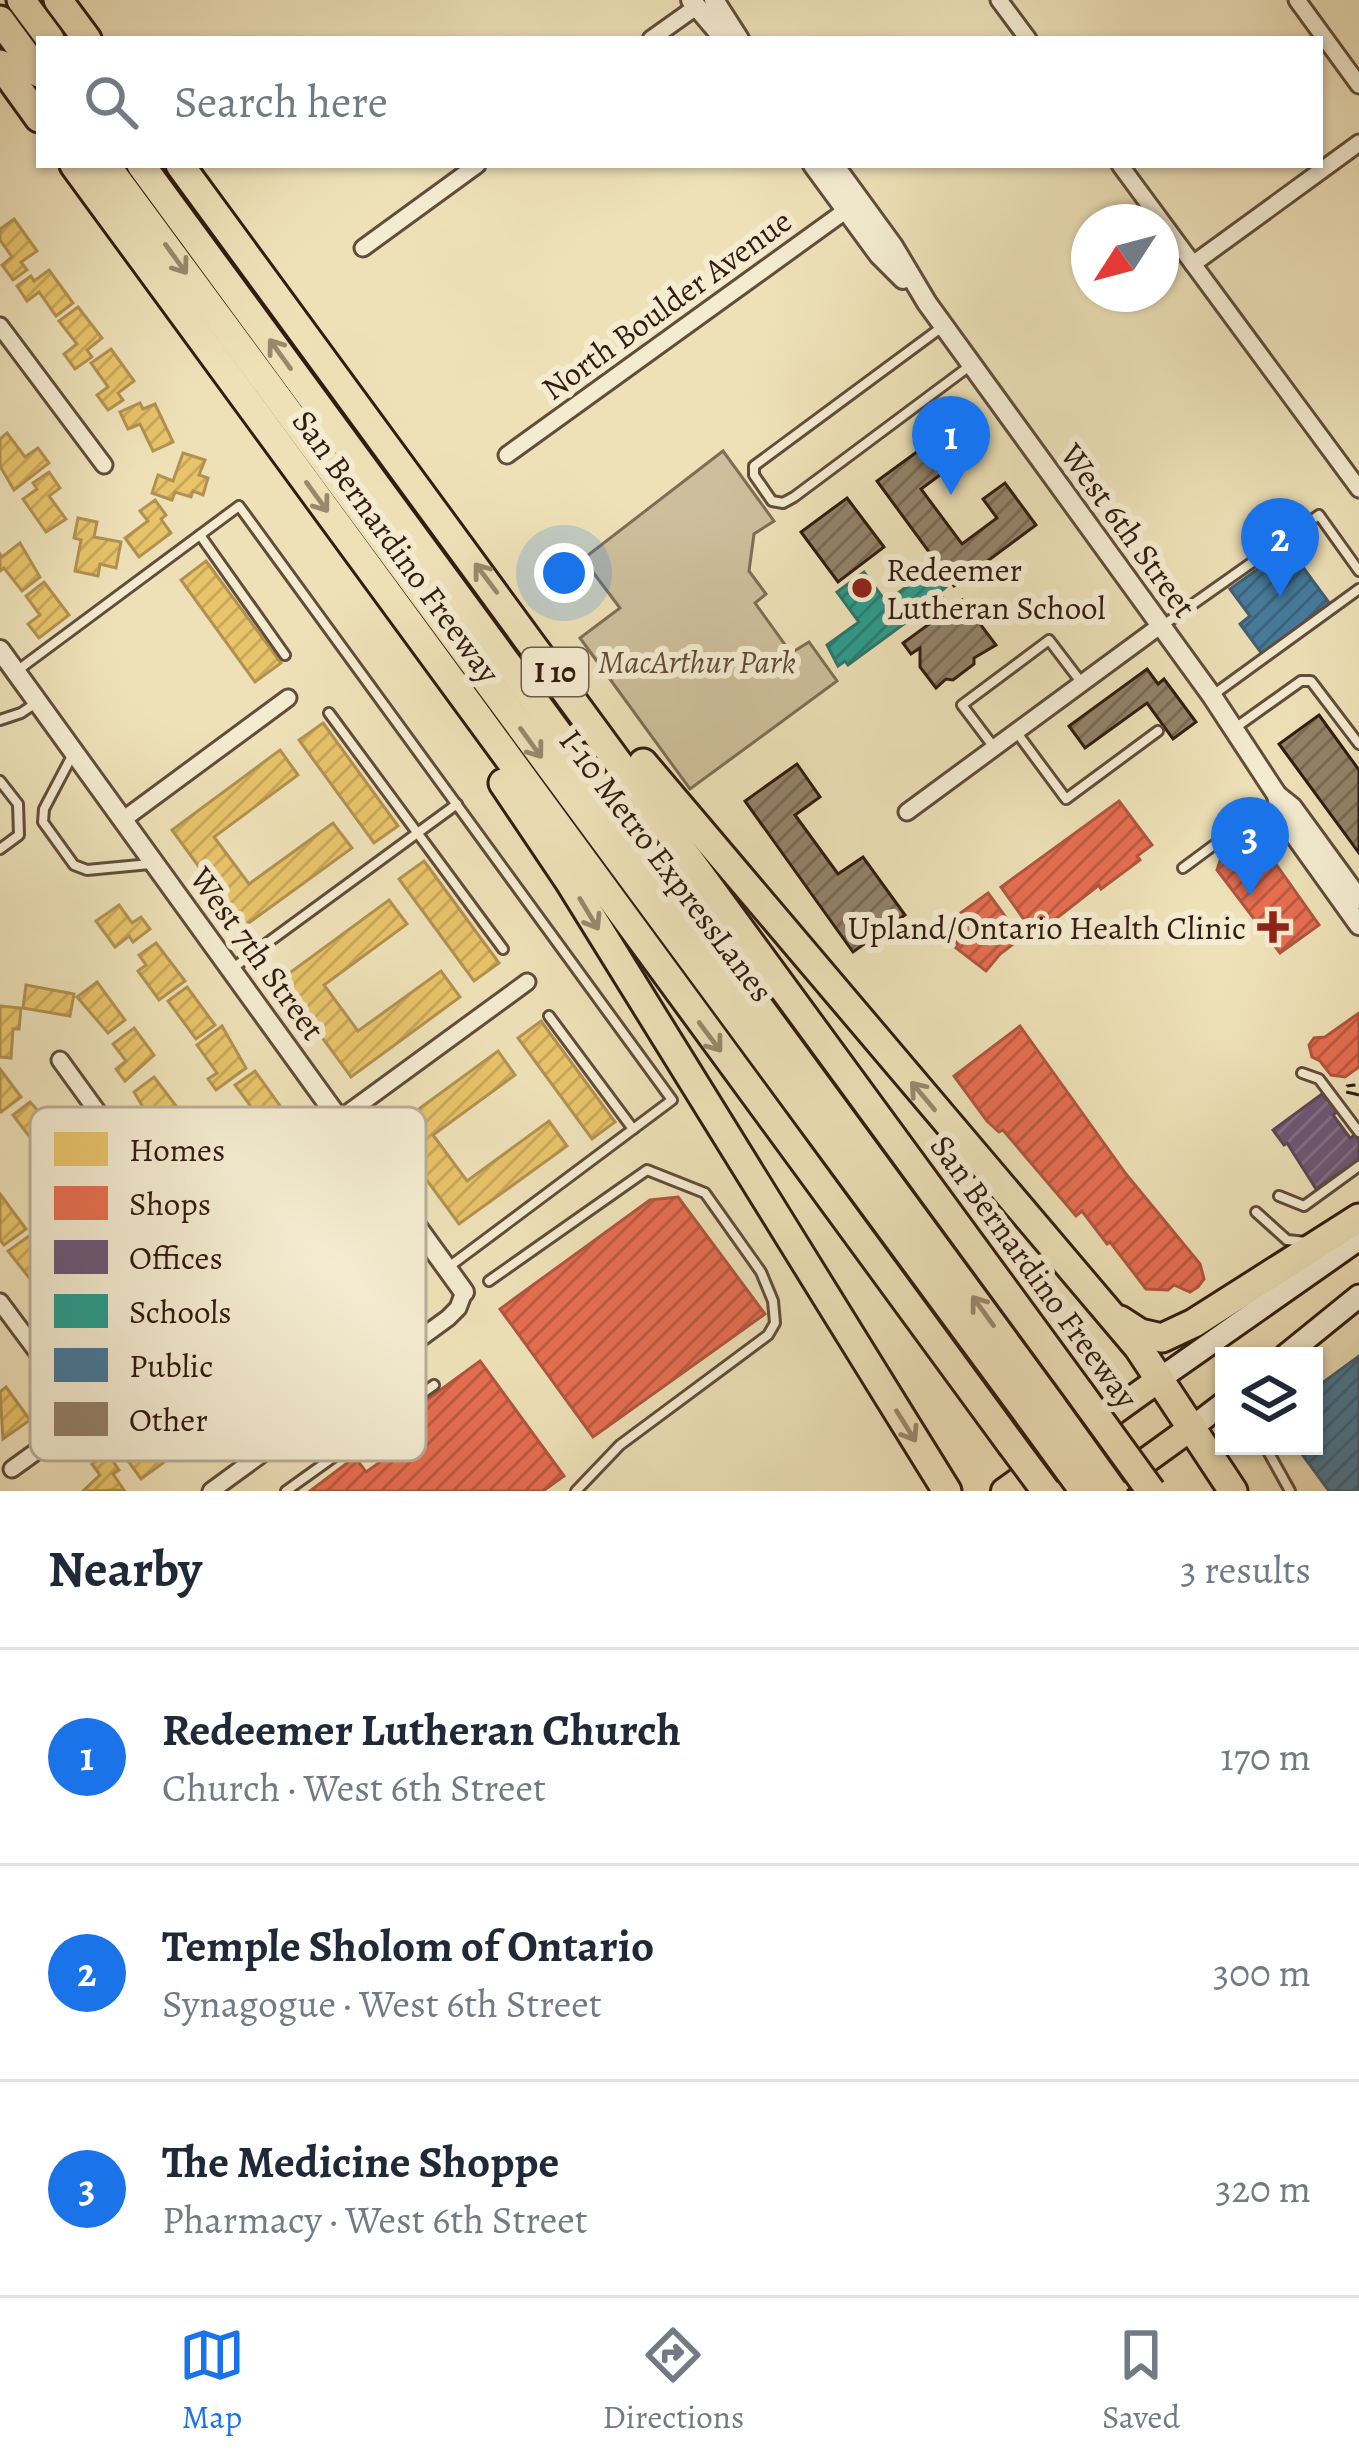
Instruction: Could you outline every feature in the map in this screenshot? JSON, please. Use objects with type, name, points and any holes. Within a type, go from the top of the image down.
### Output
[{"type":"highway","points":[[21,0],[48,36]]},
{"type":"highway","points":[[58,0],[85,36]]},
{"type":"highway","points":[[0,20],[36,69]]},
{"type":"highway","points":[[0,64],[36,114]]},
{"type":"highway","name":"San Bernardino Freeway","points":[[76,168],[1046,1491]]},
{"type":"highway","name":"I-10 Metro ExpressLanes","points":[[108,168],[576,804],[1044,1415],[1109,1491]]},
{"type":"highway","name":"I-10 Metro ExpressLanes","points":[[143,168],[642,847],[1044,1415],[1084,1491]]},
{"type":"highway","name":"San Bernardino Freeway","points":[[182,168],[1150,1491]]},
{"type":"highway","points":[[370,568],[394,632],[568,881],[947,1491]]},
{"type":"highway","points":[[522,627],[561,652],[656,781],[1110,1314],[1161,1378],[1233,1491]]},
{"type":"highway","points":[[576,804],[670,982]]},
{"type":"highway","points":[[642,847],[924,1183]]},
{"type":"highway","points":[[1110,1314],[1140,1333],[1162,1338],[1194,1323],[1359,1218]]},
{"type":"main road","points":[[1004,1491],[1359,1239]]},
{"type":"main road","points":[[1296,1347],[1359,1296]]},
{"type":"main road","points":[[1109,1491],[1215,1410]]},
{"type":"street","points":[[999,0],[1026,36]]},
{"type":"street","points":[[1297,0],[1359,85]]},
{"type":"street","points":[[655,36],[700,2]]},
{"type":"street","points":[[700,2],[722,36]]},
{"type":"street","points":[[700,2],[736,36]]},
{"type":"street","points":[[1193,264],[1359,143]]},
{"type":"street","points":[[363,248],[473,168]]},
{"type":"street","name":"West 6th Street","points":[[816,168],[853,206]]},
{"type":"street","name":"West 6th Street","points":[[835,168],[880,255],[927,303],[1212,696],[1270,801],[1359,926]]},
{"type":"street","points":[[1122,168],[1359,489]]},
{"type":"street","name":"North Boulder Avenue","points":[[507,455],[853,206]]},
{"type":"street","points":[[0,326],[104,465]]},
{"type":"street","points":[[907,812],[1162,626]]},
{"type":"street","name":"West 7th Street","points":[[0,650],[332,1107]]},
{"type":"street","points":[[124,819],[288,698]]},
{"type":"street","name":"West 6th Street","points":[[1270,801],[1292,807],[1356,888]]},
{"type":"street","points":[[355,1107],[526,982]]},
{"type":"street","points":[[60,1060],[94,1107]]},
{"type":"street","name":"West 7th Street","points":[[426,1236],[464,1292]]},
{"type":"street","points":[[426,1334],[458,1308],[464,1292]]},
{"type":"street","points":[[0,1302],[30,1342]]},
{"type":"street","points":[[12,1469],[30,1456]]},
{"type":"street","points":[[211,1491],[252,1461]]},
{"type":"lane","points":[[944,326],[754,466],[754,476],[772,500],[783,503],[972,364]]},
{"type":"lane","points":[[16,672],[239,506],[457,804],[672,1100],[449,1267]]},
{"type":"lane","points":[[1162,626],[1319,515],[1359,572]]},
{"type":"lane","points":[[200,536],[285,655]]},
{"type":"lane","points":[[1212,696],[1359,589]]},
{"type":"lane","points":[[994,748],[962,705],[1049,640],[1082,683]]},
{"type":"lane","points":[[1234,729],[1301,681],[1311,681],[1359,744]]},
{"type":"lane","points":[[0,720],[38,701]]},
{"type":"lane","points":[[329,713],[503,949]]},
{"type":"lane","points":[[1016,731],[1066,799],[1158,731]]},
{"type":"lane","points":[[74,751],[44,809],[43,822],[74,866],[87,870],[156,863]]},
{"type":"lane","points":[[0,781],[18,804],[20,835],[0,849]]},
{"type":"lane","points":[[1183,868],[1270,801]]},
{"type":"lane","points":[[232,969],[457,804]]},
{"type":"lane","points":[[549,1016],[632,1129]]},
{"type":"lane","points":[[1302,1073],[1319,1079],[1359,1132]]},
{"type":"lane","points":[[1280,1196],[1304,1207],[1359,1166]]},
{"type":"lane","points":[[489,1281],[647,1170],[705,1193],[761,1273],[773,1301],[775,1323],[768,1336],[620,1445],[576,1491]]},
{"type":"lane","points":[[1256,1212],[1287,1240],[1321,1243]]},
{"type":"lane","points":[[426,1391],[434,1385]]},
{"type":"lane","points":[[1270,1455],[1290,1491]]},
{"type":"lane","points":[[286,1491],[328,1461]]},
{"type":"green space","name":"MacArthur Park","points":[[723,451],[774,521],[754,534],[749,571],[766,594],[755,603],[791,653],[809,642],[837,681],[690,789],[580,638],[620,608],[583,559]]},
{"type":"building: Homes","points":[[14,219],[37,251],[21,262],[27,270],[13,280],[2,265],[12,257],[0,240],[0,229]]},
{"type":"building: Homes","points":[[49,270],[73,303],[56,316],[39,292],[27,301],[17,286]]},
{"type":"building: Homes","points":[[78,307],[102,338],[87,350],[92,357],[75,369],[64,354],[77,344],[59,321]]},
{"type":"building: Homes","points":[[111,349],[134,381],[118,393],[123,400],[108,410],[97,395],[108,387],[91,363]]},
{"type":"building: Homes","points":[[140,403],[143,409],[155,404],[173,442],[153,451],[140,424],[128,429],[120,412]]},
{"type":"building: Homes","points":[[7,433],[25,457],[38,448],[49,463],[14,490],[0,466],[0,439]]},
{"type":"building: Homes","points":[[183,453],[205,460],[199,475],[208,478],[203,495],[175,492],[172,500],[152,493],[158,475],[173,481]]},
{"type":"building: Homes","points":[[49,472],[60,488],[49,496],[66,519],[46,532],[23,499],[37,489],[33,483]]},
{"type":"building: Homes","points":[[155,500],[171,533],[139,557],[125,538],[148,521],[140,511]]},
{"type":"building: Homes","points":[[78,518],[97,522],[94,537],[121,542],[116,568],[100,564],[98,576],[75,571],[81,540],[74,538]]},
{"type":"building: Homes","points":[[20,543],[40,577],[22,591],[4,568],[0,571],[0,554]]},
{"type":"building: Homes","points":[[206,561],[281,663],[255,682],[181,580]]},
{"type":"building: Homes","points":[[44,582],[69,615],[39,638],[28,624],[40,615],[26,596]]},
{"type":"building: Homes","points":[[323,723],[398,826],[374,843],[299,740]]},
{"type":"building: Homes","points":[[280,750],[298,775],[214,837],[249,884],[333,823],[352,848],[243,927],[172,830]]},
{"type":"building: Homes","points":[[424,861],[499,963],[474,981],[399,879]]},
{"type":"building: Homes","points":[[389,900],[407,924],[324,985],[358,1031],[441,971],[460,997],[351,1077],[280,980]]},
{"type":"building: Homes","points":[[119,905],[132,923],[141,917],[150,929],[133,942],[129,936],[115,947],[96,921]]},
{"type":"building: Homes","points":[[156,943],[185,981],[159,1000],[138,971],[146,965],[139,955]]},
{"type":"building: Homes","points":[[97,982],[125,1020],[108,1033],[77,997]]},
{"type":"building: Homes","points":[[26,985],[74,994],[70,1016],[23,1008]]},
{"type":"building: Homes","points":[[187,987],[215,1025],[196,1039],[168,1001]]},
{"type":"building: Homes","points":[[0,1006],[21,1008],[19,1029],[13,1029],[11,1058],[0,1057]]},
{"type":"building: Homes","points":[[541,1021],[615,1122],[592,1139],[518,1038]]},
{"type":"building: Homes","points":[[222,1026],[246,1068],[216,1090],[208,1079],[217,1073],[197,1045]]},
{"type":"building: Homes","points":[[134,1028],[154,1055],[125,1081],[116,1069],[126,1061],[113,1044]]},
{"type":"building: Homes","points":[[498,1051],[515,1075],[433,1135],[467,1181],[549,1121],[567,1146],[459,1224],[426,1179],[426,1107],[421,1107]]},
{"type":"building: Homes","points":[[0,1069],[21,1097],[1,1112],[0,1111]]},
{"type":"building: Homes","points":[[255,1071],[281,1107],[251,1107],[235,1085]]},
{"type":"building: Homes","points":[[154,1077],[177,1107],[143,1107],[134,1092]]},
{"type":"building: Homes","points":[[30,1102],[35,1107],[30,1107],[30,1137],[13,1115]]},
{"type":"building: Homes","points":[[0,1194],[26,1229],[4,1245],[0,1240]]},
{"type":"building: Homes","points":[[29,1236],[30,1279],[8,1251]]},
{"type":"building: Homes","points":[[6,1387],[30,1420],[3,1439],[0,1392]]},
{"type":"building: Homes","points":[[113,1461],[119,1470],[113,1474],[124,1490],[83,1491],[100,1475],[92,1464]]},
{"type":"building: Homes","points":[[128,1461],[166,1461],[141,1479]]},
{"type":"building: Shops","points":[[1119,801],[1152,845],[1137,856],[1140,860],[1035,935],[1001,887]]},
{"type":"building: Shops","points":[[1261,843],[1319,925],[1280,953],[1217,870],[1222,855]]},
{"type":"building: Shops","points":[[988,893],[1021,938],[986,971],[956,948],[944,925]]},
{"type":"building: Shops","points":[[1359,1013],[1359,1067],[1345,1077],[1331,1075],[1312,1057],[1309,1045]]},
{"type":"building: Shops","points":[[1020,1026],[1126,1174],[1200,1264],[1204,1279],[1198,1287],[1190,1292],[1174,1285],[1168,1290],[1146,1289],[1082,1211],[1076,1216],[1003,1130],[999,1132],[987,1121],[954,1076]]},
{"type":"building: Shops","points":[[678,1197],[765,1314],[593,1437],[500,1309],[650,1200]]},
{"type":"building: Shops","points":[[480,1361],[564,1476],[543,1491],[310,1491],[350,1461],[358,1461],[366,1472],[382,1461],[426,1461],[426,1400]]},
{"type":"building: Offices","points":[[1322,1094],[1338,1111],[1333,1115],[1350,1138],[1355,1135],[1359,1140],[1359,1160],[1316,1189],[1287,1143],[1273,1130]]},
{"type":"building: Schools","points":[[929,570],[946,587],[939,593],[942,596],[848,665],[845,661],[838,666],[827,645],[859,622],[837,592],[864,572],[886,602]]},
{"type":"building: Public","points":[[1288,547],[1330,604],[1262,654],[1240,624],[1250,616],[1230,589]]},
{"type":"building: Public","points":[[1359,1356],[1359,1491],[1329,1491],[1303,1455],[1323,1455],[1323,1382]]},
{"type":"building: Other","points":[[959,421],[978,447],[921,489],[962,544],[997,518],[983,499],[1005,483],[1036,525],[954,586],[877,481]]},
{"type":"building: Other","points":[[847,498],[884,547],[838,582],[801,532]]},
{"type":"building: Other","points":[[962,600],[996,645],[936,688],[920,667],[920,648],[911,654],[903,643]]},
{"type":"building: Other","points":[[1147,669],[1158,684],[1164,679],[1196,722],[1173,739],[1147,703],[1085,748],[1069,726]]},
{"type":"building: Other","points":[[1319,715],[1359,770],[1359,853],[1279,744]]},
{"type":"building: Other","points":[[797,764],[820,797],[795,815],[838,874],[863,857],[905,915],[853,952],[745,801]]},
{"type":"place","name":"Redeemer Lutheran Church","points":[[951,495]]},
{"type":"place","name":"Redeemer Lutheran School","points":[[862,588]]},
{"type":"place","name":"Temple Sholom of Ontario","points":[[1280,597]]},
{"type":"place","name":"The Medicine Shoppe","points":[[1250,896]]},
{"type":"place","name":"Upland/Ontario Health Clinic","points":[[1273,927]]}]
